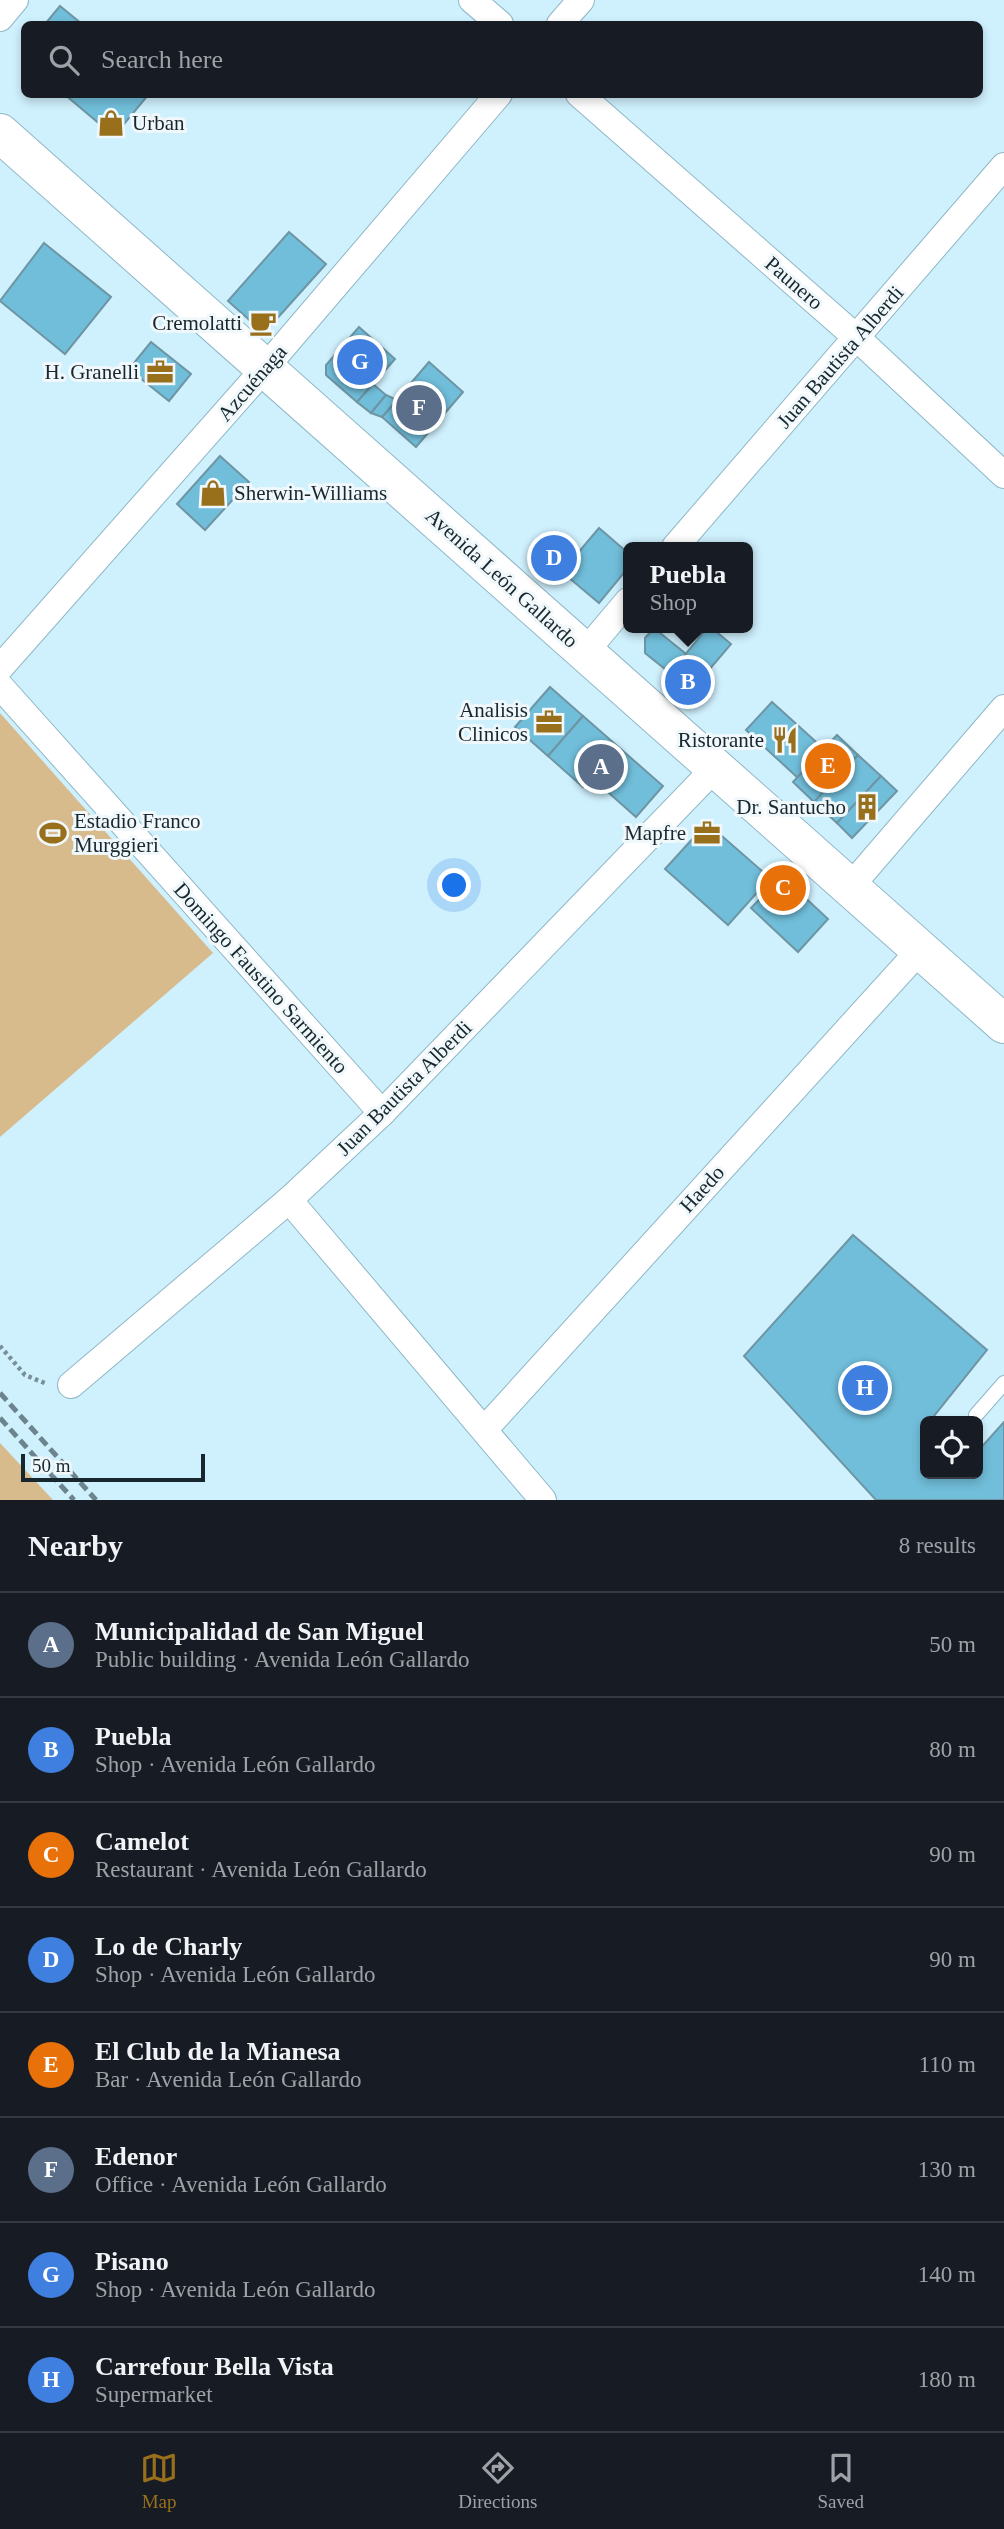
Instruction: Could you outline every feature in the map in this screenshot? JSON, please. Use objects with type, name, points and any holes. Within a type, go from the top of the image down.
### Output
[{"type":"main road","name":"Avenida León Gallardo","points":[[0,133],[1004,1024]]},
{"type":"street","points":[[0,18],[15,0]]},
{"type":"street","points":[[472,0],[496,21]]},
{"type":"street","points":[[563,21],[581,0]]},
{"type":"street","name":"Azcuénaga","points":[[0,667],[265,368],[496,98]]},
{"type":"street","name":"Paunero","points":[[584,98],[857,338],[1004,475]]},
{"type":"street","name":"Juan Bautista Alberdi","points":[[679,542],[1004,166]]},
{"type":"street","points":[[585,652],[623,607]]},
{"type":"street","name":"Domingo Faustino Sarmiento","points":[[0,687],[382,1113]]},
{"type":"street","points":[[850,887],[1004,708]]},
{"type":"street","name":"Juan Bautista Alberdi","points":[[71,1385],[289,1200],[382,1113],[715,768]]},
{"type":"street","name":"Haedo","points":[[485,1429],[920,950]]},
{"type":"street","points":[[289,1200],[543,1500]]},
{"type":"lane","points":[[976,1415],[1004,1383]]},
{"type":"path","points":[[0,1346],[25,1375],[57,1388],[71,1385]]},
{"type":"shaded area","name":"Estadio Franco Murggieri","points":[[0,713],[213,953],[0,1137]]},
{"type":"shaded area","points":[[1,1444],[53,1500],[0,1500]]},
{"type":"building","points":[[60,6],[78,21],[48,21]]},
{"type":"building","points":[[69,98],[146,98],[114,136]]},
{"type":"building","points":[[289,232],[326,264],[264,333],[228,301]]},
{"type":"building","points":[[44,243],[111,297],[65,354],[0,301]]},
{"type":"building","points":[[359,327],[395,359],[357,402],[326,375],[326,365]]},
{"type":"building","name":"H. Granelli","points":[[151,342],[191,374],[169,401],[129,369]]},
{"type":"building","points":[[429,362],[463,392],[416,447],[382,417]]},
{"type":"building","points":[[373,384],[386,395],[371,413],[357,402]]},
{"type":"building","points":[[386,395],[397,400],[382,417],[371,413]]},
{"type":"building","name":"Sherwin-Williams","points":[[220,456],[249,482],[205,530],[177,504]]},
{"type":"building","points":[[599,528],[623,549],[623,574],[599,603],[562,572]]},
{"type":"building","points":[[650,633],[660,633],[686,654],[670,673],[645,653],[645,638]]},
{"type":"building","points":[[703,633],[718,633],[731,644],[691,691],[670,673]]},
{"type":"building","name":"Analisis Clinicos","points":[[550,687],[583,716],[548,756],[515,727]]},
{"type":"building","name":"Ristorante","points":[[772,702],[824,749],[798,778],[746,730]]},
{"type":"building","points":[[583,716],[663,786],[636,817],[591,777],[583,787],[548,756]]},
{"type":"building","points":[[837,735],[858,755],[814,802],[793,782]]},
{"type":"building","points":[[858,755],[881,776],[837,823],[814,802]]},
{"type":"building","name":"Dr. Santucho","points":[[881,776],[897,791],[852,838],[837,823]]},
{"type":"building","points":[[707,823],[770,878],[728,925],[665,869]]},
{"type":"building","points":[[782,876],[828,919],[798,952],[751,908]]},
{"type":"building","points":[[853,1235],[987,1350],[934,1416],[920,1416],[920,1479],[983,1479],[983,1445],[1004,1422],[1004,1500],[876,1500],[744,1356]]},
{"type":"railway","points":[[0,1393],[96,1500]]},
{"type":"railway","points":[[0,1418],[74,1500]]},
{"type":"place","name":"Urban","points":[[111,123]]},
{"type":"place","name":"Cremolatti","points":[[263,323]]},
{"type":"place","name":"Pisano","points":[[360,362]]},
{"type":"place","name":"H. Granelli","points":[[160,372]]},
{"type":"place","name":"Edenor","points":[[419,408]]},
{"type":"place","name":"Sherwin-Williams","points":[[213,493]]},
{"type":"place","name":"Lo de Charly","points":[[554,558]]},
{"type":"place","name":"Puebla","points":[[688,682]]},
{"type":"place","name":"Analisis Clinicos","points":[[549,722]]},
{"type":"place","name":"Ristorante","points":[[785,740]]},
{"type":"place","name":"El Club de la Mianesa","points":[[828,766]]},
{"type":"place","name":"Municipalidad de San Miguel","points":[[601,767]]},
{"type":"place","name":"Dr. Santucho","points":[[867,807]]},
{"type":"place","name":"Estadio Franco Murggieri","points":[[53,833]]},
{"type":"place","name":"Mapfre","points":[[707,833]]},
{"type":"place","name":"Camelot","points":[[783,888]]},
{"type":"place","name":"Carrefour Bella Vista","points":[[865,1388]]}]
